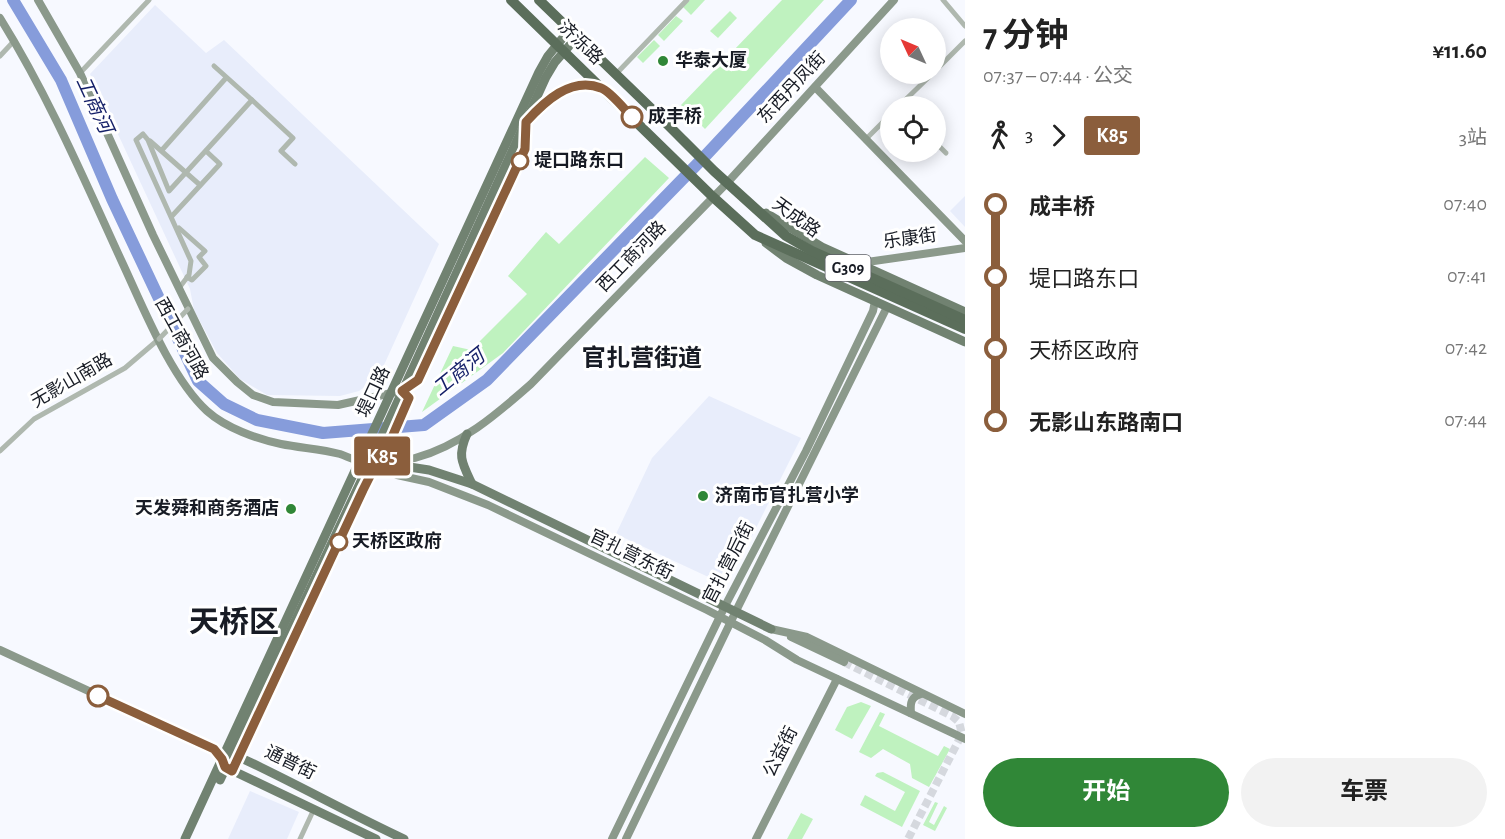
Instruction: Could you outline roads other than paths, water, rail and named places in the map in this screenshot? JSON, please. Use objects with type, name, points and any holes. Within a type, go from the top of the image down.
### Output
[{"type":"highway","name":"济泺路","points":[[511,0],[713,197]]},
{"type":"highway","name":"济泺路","points":[[539,0],[727,183]]},
{"type":"highway","name":"天成路","points":[[727,183],[786,236],[812,251],[965,320]]},
{"type":"highway","name":"天成路","points":[[713,197],[755,235],[965,330]]},
{"type":"main road","name":"西工商河路","points":[[38,0],[80,73],[153,235],[213,358],[254,395],[273,402],[338,405],[402,391]]},
{"type":"main road","name":"东西丹凤街","points":[[713,197],[894,0]]},
{"type":"main road","name":"西工商河路","points":[[0,18],[67,140],[159,339],[185,385],[206,410],[223,423],[279,444],[375,462],[413,458],[440,449],[467,434],[498,413],[531,384],[713,197]]},
{"type":"main road","name":"堤口路","points":[[192,839],[355,460],[365,448],[539,72],[574,33]]},
{"type":"main road","name":"堤口路","points":[[185,839],[224,763],[232,754],[375,462],[376,449],[560,47]]},
{"type":"main road","points":[[526,122],[540,105],[561,92],[580,85],[603,88]]},
{"type":"main road","points":[[815,87],[965,241]]},
{"type":"main road","name":"天成路","points":[[742,197],[822,247],[965,312]]},
{"type":"main road","name":"天成路","points":[[755,235],[807,270],[965,342]]},
{"type":"main road","name":"乐康街","points":[[860,263],[965,248]]},
{"type":"main road","name":"官扎营后街","points":[[612,839],[725,606],[806,451],[873,311],[875,301]]},
{"type":"main road","name":"官扎营后街","points":[[626,839],[887,307]]},
{"type":"main road","points":[[467,434],[461,447],[461,461],[472,484]]},
{"type":"main road","name":"官扎营东街","points":[[375,462],[429,470],[472,484],[725,606],[735,613],[771,628],[807,637],[965,714]]},
{"type":"main road","name":"官扎营东街","points":[[375,462],[397,475],[429,482],[464,494],[720,617],[765,640],[797,660],[965,739]]},
{"type":"main road","points":[[771,628],[844,662]]},
{"type":"main road","points":[[0,650],[214,749],[224,763]]},
{"type":"main road","name":"公益街","points":[[756,839],[837,679]]},
{"type":"main road","points":[[911,713],[911,701],[915,695],[921,694]]},
{"type":"main road","name":"通普街","points":[[232,754],[310,790],[336,807],[404,839]]},
{"type":"main road","name":"通普街","points":[[224,763],[376,839]]},
{"type":"street","points":[[80,73],[149,0]]},
{"type":"street","points":[[616,74],[687,0]]},
{"type":"street","points":[[942,0],[965,26]]},
{"type":"street","points":[[0,57],[14,40]]},
{"type":"street","points":[[946,60],[965,41]]},
{"type":"street","points":[[214,66],[293,138],[281,151],[295,164]]},
{"type":"street","points":[[162,150],[226,78]]},
{"type":"street","points":[[910,96],[922,84]]},
{"type":"street","points":[[164,198],[252,100]]},
{"type":"street","points":[[865,140],[880,125]]},
{"type":"street","points":[[179,288],[187,277],[191,261],[136,140],[143,134],[200,185]]},
{"type":"street","points":[[148,140],[169,191]]},
{"type":"street","points":[[172,216],[220,164],[206,151]]},
{"type":"street","points":[[176,225],[205,251],[199,257],[206,266],[192,280],[187,277]]},
{"type":"street","name":"无影山南路","points":[[0,451],[34,419],[125,368],[159,339],[188,309]]},
{"type":"street","points":[[300,839],[314,810]]},
{"type":"waterway","name":"工商河","points":[[13,0],[61,80],[112,199],[198,381],[224,404],[257,420],[323,433],[424,425],[487,380],[707,154],[851,0]]},
{"type":"tunnel","points":[[844,662],[952,716],[959,722],[962,734],[908,839]]},
{"type":"place","name":"华泰大厦","points":[[663,61]]},
{"type":"place","name":"成丰桥","points":[[632,117]]},
{"type":"place","name":"堤口路东口","points":[[520,161]]},
{"type":"place","name":"济南市官扎营小学","points":[[703,496]]},
{"type":"place","name":"天发舜和商务酒店","points":[[291,509]]},
{"type":"place","name":"天桥区政府","points":[[339,542]]},
{"type":"district","name":"官扎营街道","points":[[642,359]]},
{"type":"district","name":"天桥区","points":[[234,623]]}]
